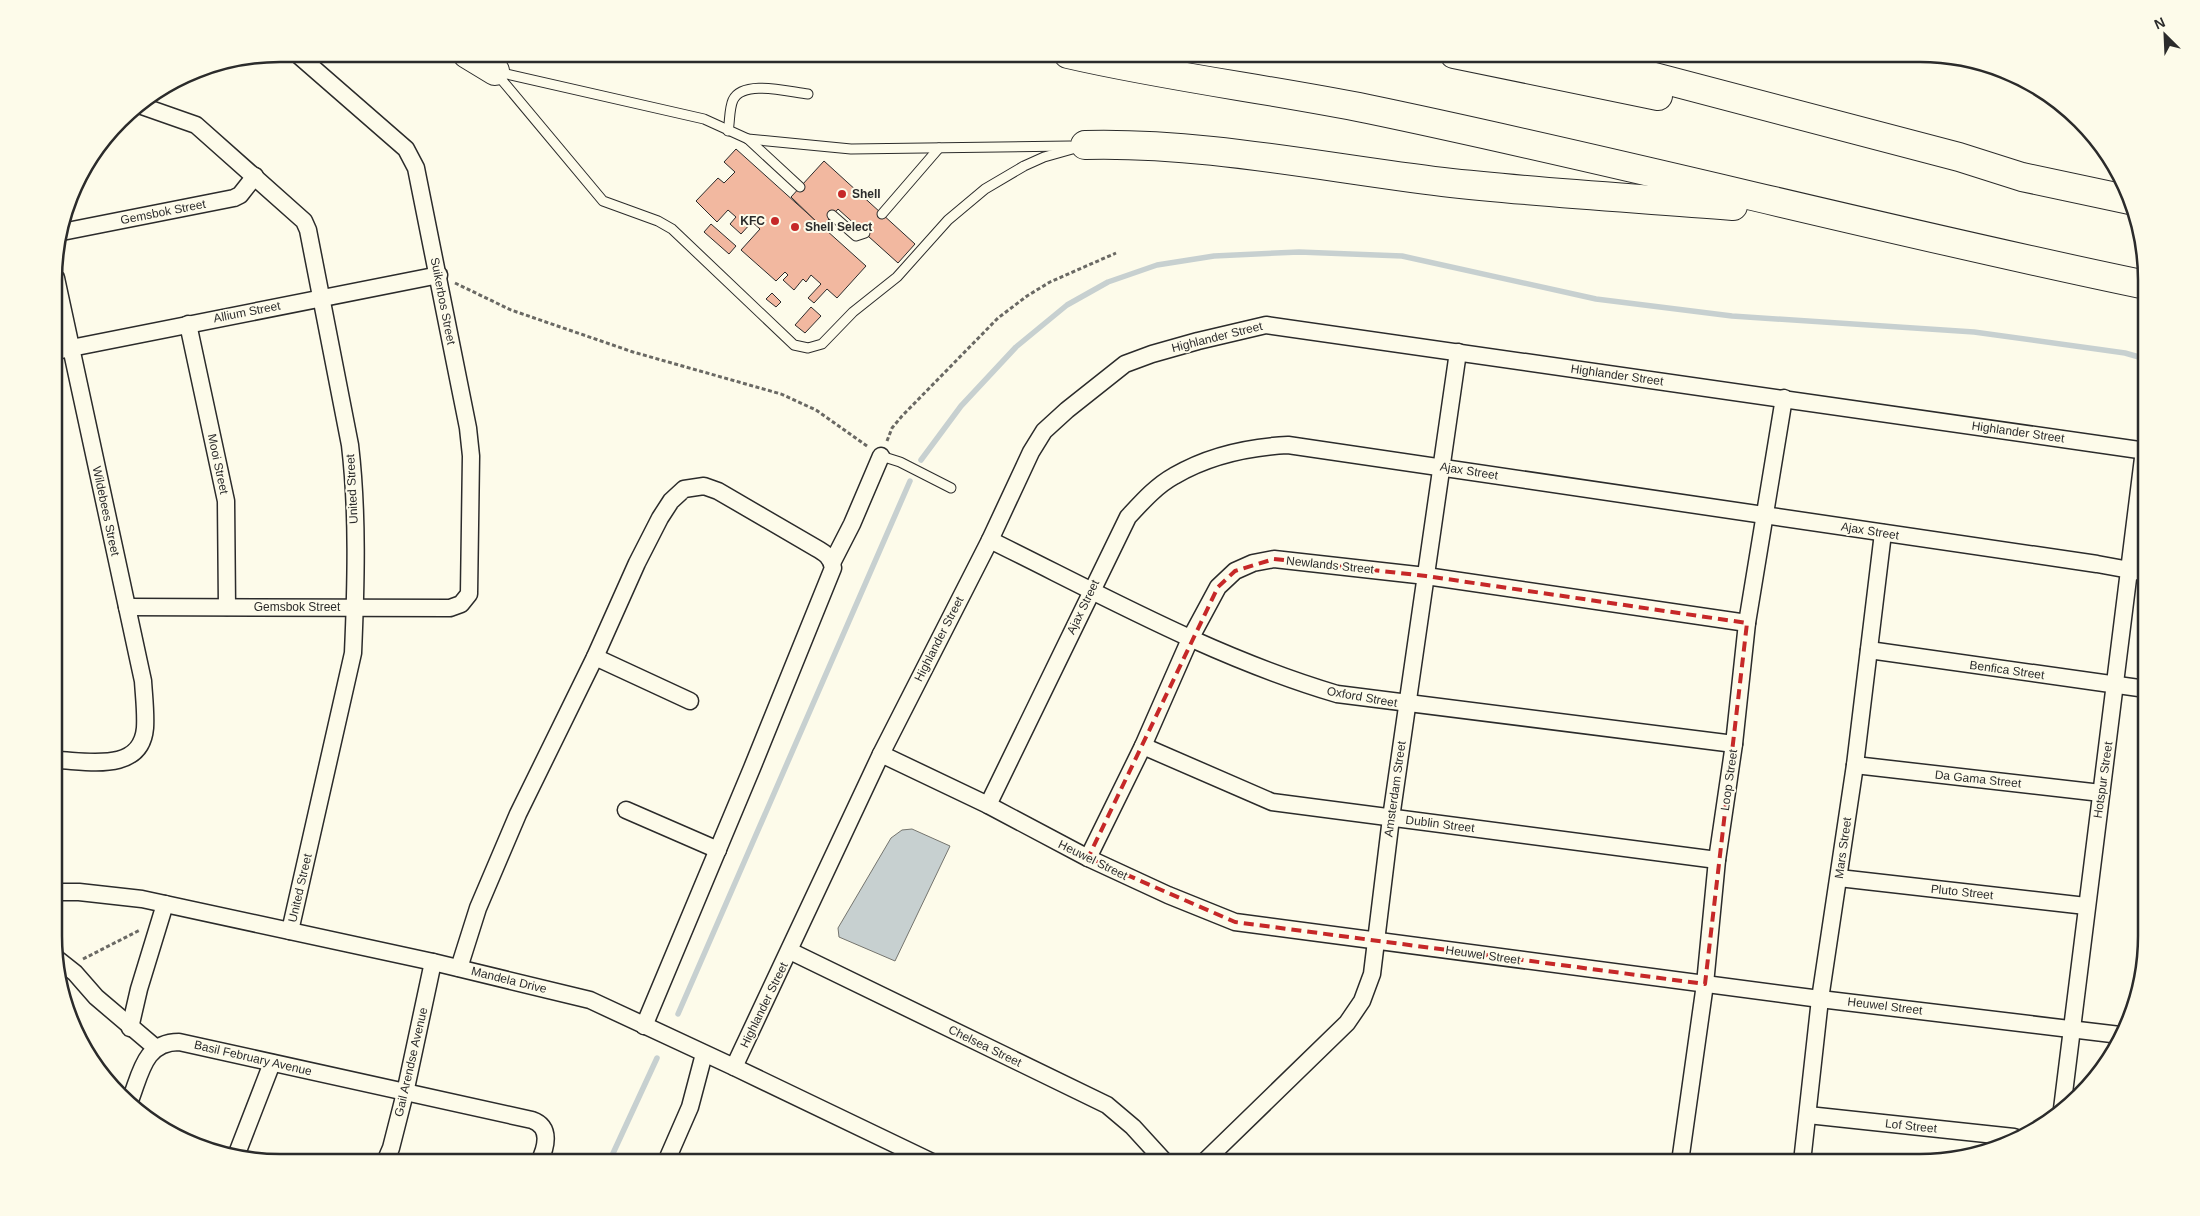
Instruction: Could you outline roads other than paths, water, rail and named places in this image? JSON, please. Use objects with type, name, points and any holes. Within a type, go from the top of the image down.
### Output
[{"type":"highway","points":[[480,62],[495,71]]},
{"type":"highway","points":[[1112,62],[1368,109],[1837,214],[2006,256],[2138,283]]},
{"type":"highway","points":[[1493,62],[1959,157]]},
{"type":"highway","points":[[1597,62],[1959,157],[2022,177],[2121,198]]},
{"type":"highway","points":[[1085,145],[1135,144],[1220,152],[1444,182],[1837,214]]},
{"type":"street","name":"Suikerbos Street","points":[[306,62],[406,149],[412,157],[416,168],[439,275],[468,428],[471,456],[471,586],[465,600]]},
{"type":"street","name":"United Street","points":[[148,108],[196,125],[304,221],[308,230],[350,445],[353,473],[355,607],[353,653],[290,931]]},
{"type":"street","name":"Gemsbok Street","points":[[69,231],[234,198],[240,195],[255,176]]},
{"type":"street","name":"Allium Street","points":[[63,349],[439,275]]},
{"type":"street","name":"Mooi Street","points":[[188,324],[226,501],[227,607]]},
{"type":"street","name":"Highlander Street","points":[[734,1067],[881,754],[990,540],[1031,452],[1044,431],[1067,410],[1125,364],[1198,341],[1266,325],[2138,449]]},
{"type":"street","name":"Wildebees Street","points":[[62,760],[115,762],[133,754],[142,744],[145,728],[143,681],[127,607],[63,349]]},
{"type":"street","name":"Amsterdam Street","points":[[1212,1154],[1347,1023],[1362,1001],[1372,974],[1391,818],[1458,352]]},
{"type":"street","name":"Loop Street","points":[[1681,1154],[1705,984],[1747,623],[1784,398]]},
{"type":"street","name":"Ajax Street","points":[[988,805],[1128,517],[1147,496],[1172,476],[1214,458],[1244,450],[1288,445],[2138,572]]},
{"type":"street","points":[[648,1028],[678,939],[718,850],[831,576],[832,563],[852,524],[882,456]]},
{"type":"street","points":[[459,968],[478,908],[518,814],[595,657],[637,563],[671,501],[684,489],[704,486],[718,491],[816,548],[827,555],[832,563]]},
{"type":"street","name":"Hotspur Street","points":[[2063,1099],[2073,1030],[2086,906],[2116,685],[2138,502]]},
{"type":"street","name":"Mars Street","points":[[1803,1154],[1820,999],[1855,765],[1882,534]]},
{"type":"street","name":"Oxford Street","points":[[990,540],[1190,639],[1302,684],[1337,694],[1408,705],[1734,744]]},
{"type":"street","name":"Newlands Street","points":[[1088,858],[1143,746],[1190,639],[1218,587],[1235,571],[1254,564],[1274,559],[1426,576],[1747,623]]},
{"type":"street","name":"Gemsbok Street","points":[[127,607],[450,608],[465,600]]},
{"type":"street","name":"Benfica Street","points":[[1869,650],[2138,688]]},
{"type":"street","points":[[595,657],[690,702]]},
{"type":"street","name":"Dublin Street","points":[[1143,746],[1272,802],[1718,860]]},
{"type":"street","name":"Heuwel Street","points":[[881,754],[988,805],[1088,858],[1168,895],[1235,922],[1820,999],[2114,1034]]},
{"type":"street","name":"Da Gama Street","points":[[1855,765],[2101,792]]},
{"type":"street","points":[[626,810],[718,850]]},
{"type":"street","name":"Pluto Street","points":[[1839,878],[2086,906]]},
{"type":"street","name":"Mandela Drive","points":[[62,892],[142,899],[163,912],[290,931],[433,962],[590,1000],[915,1154]]},
{"type":"street","points":[[130,1028],[138,990],[163,912]]},
{"type":"street","name":"Chelsea Street","points":[[790,951],[1107,1105],[1132,1127],[1157,1154]]},
{"type":"street","name":"Gail Arendse Avenue","points":[[388,1154],[405,1093],[433,962]]},
{"type":"street","points":[[64,964],[130,1028],[156,1048],[146,1060],[132,1095]]},
{"type":"street","name":"Basil February Avenue","points":[[156,1048],[165,1044],[179,1042],[536,1121],[542,1126],[546,1139],[546,1148],[543,1154]]},
{"type":"street","points":[[669,1154],[690,1107],[697,1051]]},
{"type":"street","points":[[239,1149],[272,1063]]},
{"type":"street","name":"Lof Street","points":[[1808,1115],[2005,1136]]},
{"type":"lane","points":[[495,71],[696,117],[748,139],[850,149],[1085,145]]},
{"type":"lane","points":[[495,71],[603,201],[658,221],[672,229],[794,346],[801,348],[815,347],[822,344],[853,312],[897,278],[948,220],[985,189],[1031,163],[1085,145]]},
{"type":"lane","points":[[728,131],[732,104],[736,94],[741,90],[754,88],[808,94]]},
{"type":"lane","points":[[748,139],[800,187]]},
{"type":"lane","points":[[882,214],[939,148]]},
{"type":"lane","points":[[832,215],[856,236],[865,233]]},
{"type":"lane","points":[[882,456],[900,462],[951,488]]},
{"type":"waterway","points":[[921,460],[961,406],[1016,347],[1067,305],[1108,282],[1157,265],[1214,256],[1299,252],[1402,256],[1596,299],[1732,316],[1974,332],[2125,353],[2138,357]]},
{"type":"waterway","points":[[678,1014],[910,481]]},
{"type":"waterway","points":[[613,1154],[657,1058]]},
{"type":"place","name":"Shell","points":[[842,194]]},
{"type":"place","name":"KFC","points":[[775,221]]},
{"type":"place","name":"Shell Select","points":[[795,227]]}]
